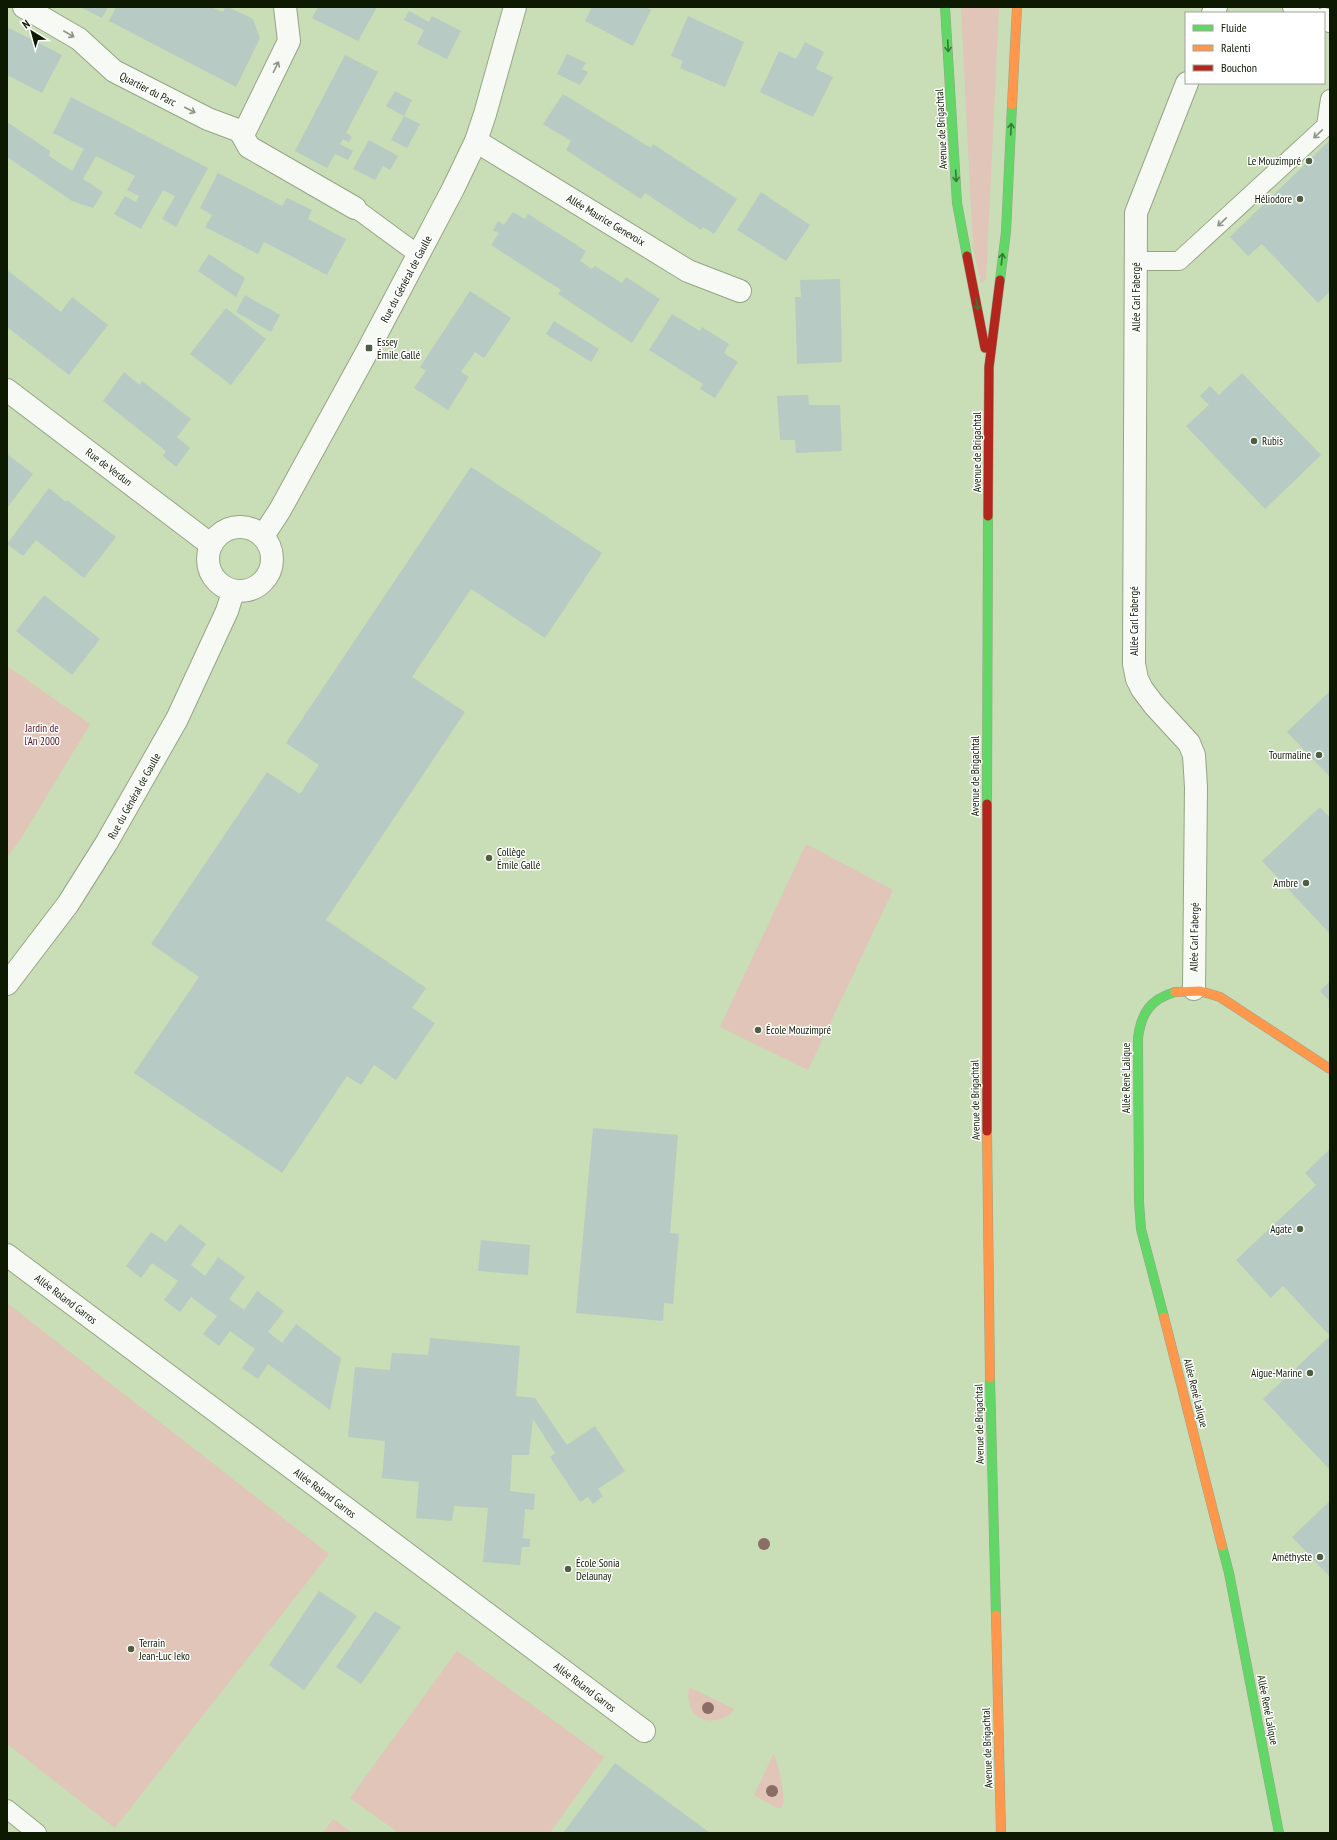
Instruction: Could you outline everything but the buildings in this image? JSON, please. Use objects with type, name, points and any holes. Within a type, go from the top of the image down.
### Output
[{"type":"main road","name":"Avenue de Brigachtal","points":[[945,7],[957,203],[989,367]]},
{"type":"main road","name":"Avenue de Brigachtal","points":[[1002,1833],[990,1393],[986,1025],[989,367],[1006,232],[1017,7]]},
{"type":"main road","points":[[1194,989],[1208,991],[1220,997],[1330,1069]]},
{"type":"main road","name":"Allée René Lalique","points":[[1194,989],[1172,993],[1153,1003],[1144,1014],[1140,1025],[1138,1038],[1139,1186],[1141,1229],[1229,1573],[1279,1833]]},
{"type":"street","name":"Quartier du Parc","points":[[24,7],[79,39],[114,72],[208,119],[240,131]]},
{"type":"street","points":[[285,7],[289,41],[246,129],[240,131],[249,147],[356,208]]},
{"type":"street","name":"Rue du Général de Gaulle","points":[[263,536],[280,510],[419,255],[476,141],[515,7]]},
{"type":"street","points":[[1294,7],[1306,12]]},
{"type":"street","name":"Allée Carl Fabergé","points":[[1187,84],[1136,213],[1134,664],[1137,680],[1142,689],[1154,705],[1189,743],[1194,755],[1196,787],[1194,989]]},
{"type":"street","name":"Allée Maurice Genevoix","points":[[476,141],[688,271],[740,291]]},
{"type":"street","name":"Rue de Verdun","points":[[7,390],[210,544]]},
{"type":"street","points":[[243,526],[263,536],[272,552],[270,573],[255,589],[234,592],[216,582],[207,564],[210,544],[224,531],[243,526]]},
{"type":"street","name":"Rue du Général de Gaulle","points":[[7,984],[68,904],[115,829],[177,719],[227,611],[234,592]]},
{"type":"street","name":"Allée Roland Garros","points":[[7,1255],[644,1732]]},
{"type":"lane","points":[[1136,260],[1179,261],[1326,126],[1330,99]]},
{"type":"lane","points":[[356,208],[419,255]]},
{"type":"lane","points":[[7,1809],[37,1833]]},
{"type":"green space","points":[[961,7],[999,7],[986,279],[981,283],[973,248]]},
{"type":"green space","name":"Jardin de l'An 2000","points":[[7,666],[90,724],[20,840],[7,857]]},
{"type":"green space","points":[[806,844],[893,890],[808,1070],[720,1027]]},
{"type":"green space","name":"Terrain Jean-Luc Ieko","points":[[7,1303],[329,1554],[115,1828],[7,1744]]},
{"type":"green space","points":[[457,1651],[604,1757],[550,1833],[399,1833],[350,1798]]},
{"type":"green space","points":[[689,1687],[734,1709],[731,1714],[714,1720],[706,1720],[699,1717],[694,1713],[690,1706],[688,1697]]},
{"type":"green space","points":[[774,1753],[783,1790],[783,1804],[781,1808],[777,1808],[754,1795]]},
{"type":"green space","points":[[333,1819],[353,1833],[323,1833]]},
{"type":"traffic: fast","points":[[945,7],[957,203],[967,256]]},
{"type":"traffic: fast","points":[[1000,280],[1006,232],[1012,105]]},
{"type":"traffic: fast","points":[[987,804],[988,516]]},
{"type":"traffic: fast","points":[[1164,1317],[1141,1229],[1139,1202],[1138,1038],[1139,1029],[1148,1009],[1159,999],[1175,992]]},
{"type":"traffic: fast","points":[[990,1378],[996,1615]]},
{"type":"traffic: fast","points":[[1222,1546],[1229,1573],[1279,1833]]},
{"type":"traffic: slow","points":[[1012,105],[1017,7]]},
{"type":"traffic: slow","points":[[1175,992],[1200,991],[1220,997],[1330,1069]]},
{"type":"traffic: slow","points":[[987,1131],[990,1378]]},
{"type":"traffic: slow","points":[[1164,1317],[1222,1546]]},
{"type":"traffic: slow","points":[[996,1615],[1001,1833]]},
{"type":"traffic: jam","points":[[967,256],[985,348]]},
{"type":"traffic: jam","points":[[988,516],[989,367],[1000,280]]},
{"type":"traffic: jam","points":[[987,804],[987,1131]]},
{"type":"place","name":"Le Mouzimpré","points":[[1309,161]]},
{"type":"place","name":"Héliodore","points":[[1300,199]]},
{"type":"place","name":"Essey Émile Gallé","points":[[369,348]]},
{"type":"place","name":"Rubis","points":[[1254,441]]},
{"type":"place","name":"Tourmaline","points":[[1319,755]]},
{"type":"place","name":"Collège Émile Gallé","points":[[489,858]]},
{"type":"place","name":"Ambre","points":[[1306,883]]},
{"type":"place","name":"École Mouzimpré","points":[[758,1030]]},
{"type":"place","name":"Agate","points":[[1300,1229]]},
{"type":"place","name":"Aigue-Marine","points":[[1310,1373]]},
{"type":"place","name":"Améthyste","points":[[1320,1557]]},
{"type":"place","name":"École Sonia Delaunay","points":[[568,1569]]},
{"type":"place","name":"Terrain Jean-Luc Ieko","points":[[131,1649]]}]
